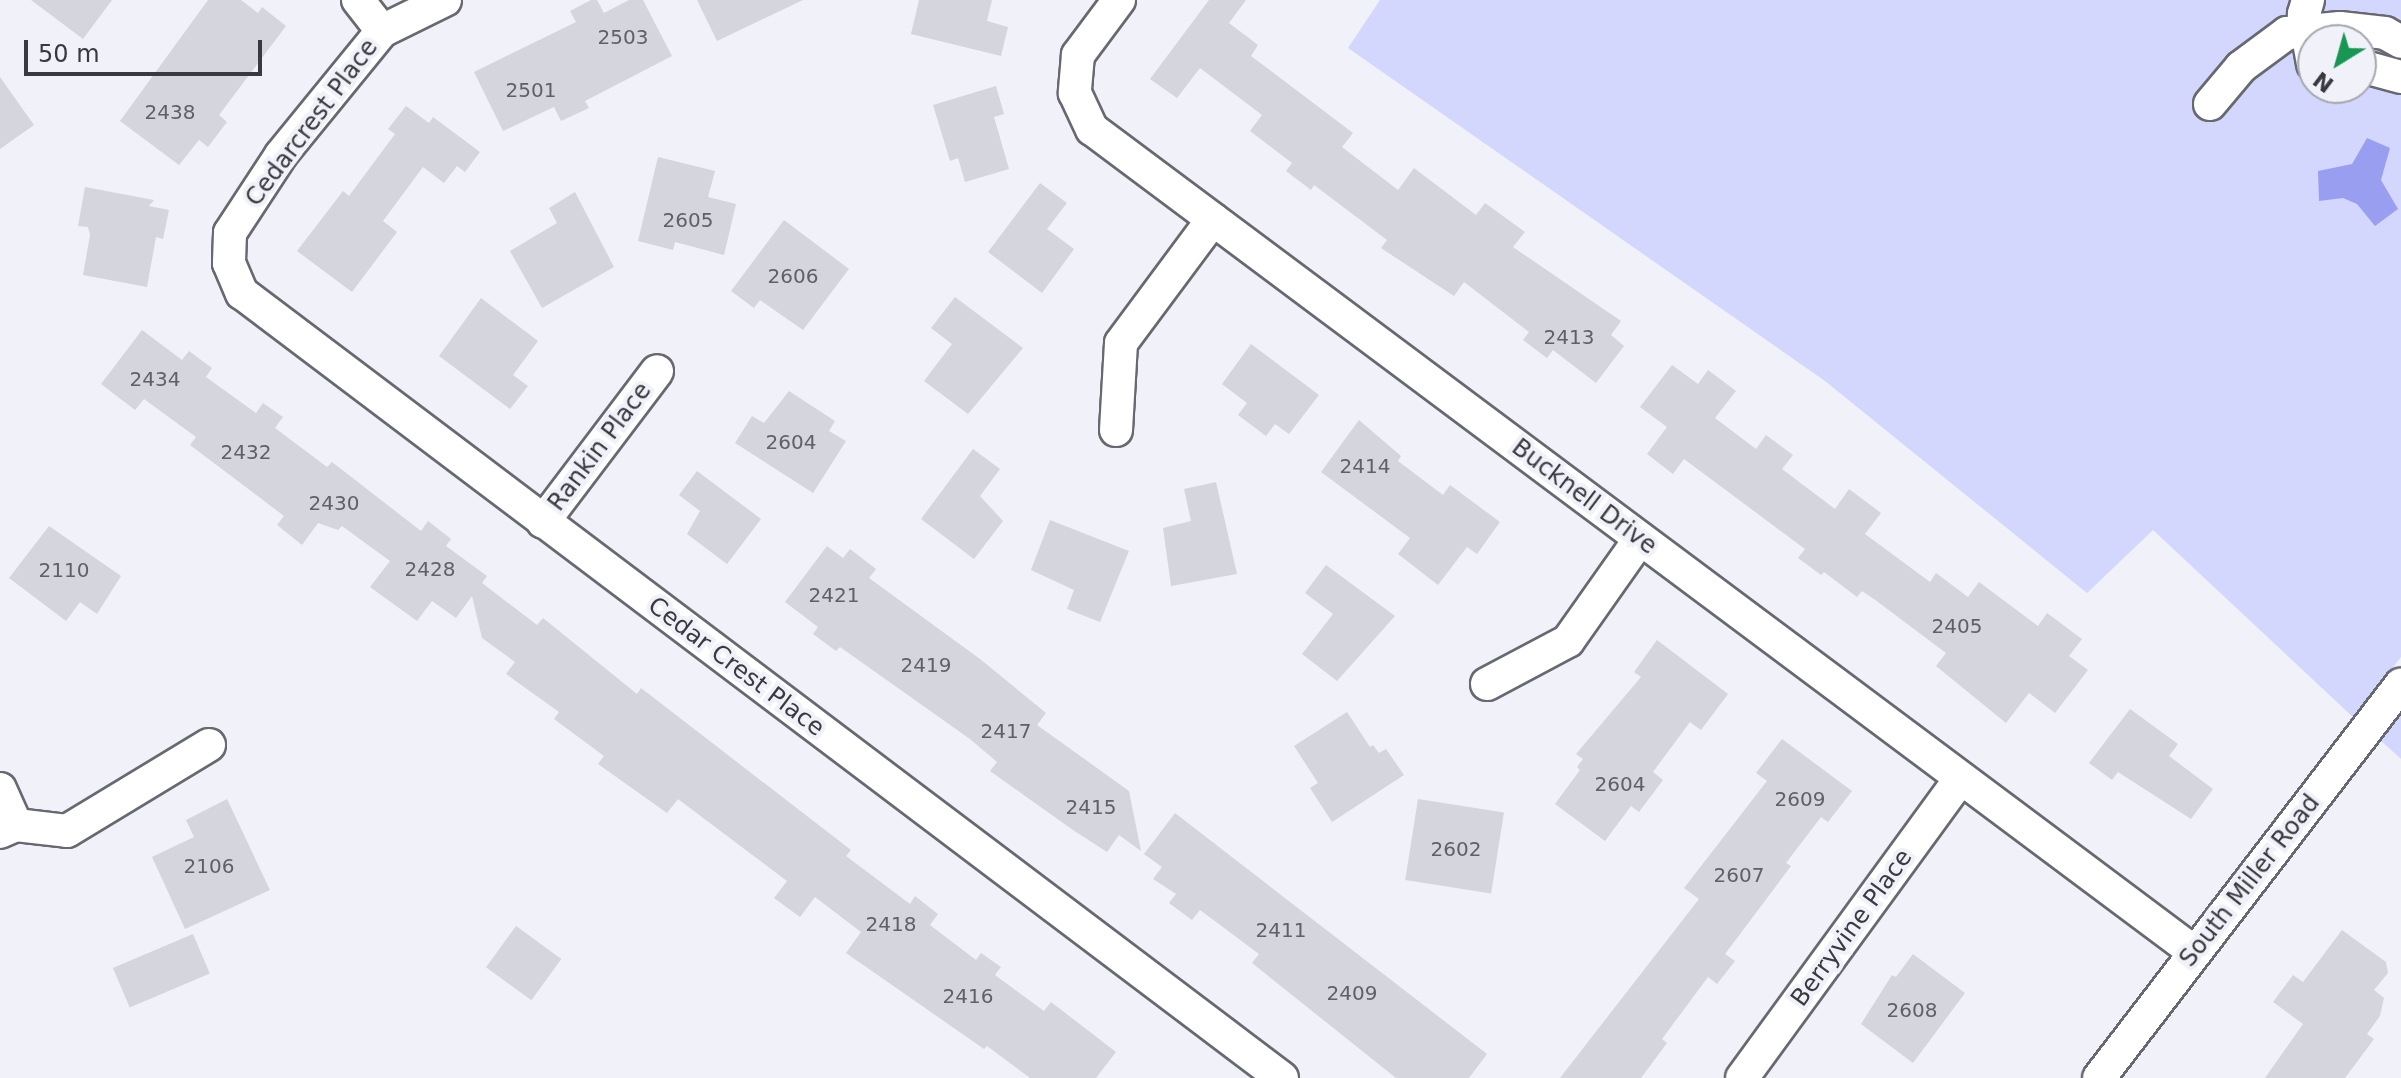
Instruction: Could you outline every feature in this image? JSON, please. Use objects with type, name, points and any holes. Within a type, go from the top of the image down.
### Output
[{"type":"street","points":[[358,0],[382,31]]},
{"type":"street","name":"Cedarcrest Place","points":[[230,233],[281,155],[382,31],[445,0]]},
{"type":"street","name":"Bucknell Drive","points":[[1119,0],[1078,55],[1075,93],[1092,129],[2194,952]]},
{"type":"street","points":[[2210,104],[2241,67],[2307,16],[2340,28],[2385,33],[2401,42]]},
{"type":"street","points":[[2377,70],[2401,77]]},
{"type":"street","points":[[1116,430],[1121,343],[1213,219]]},
{"type":"street","name":"Cedar Crest Place","points":[[230,233],[229,263],[242,293],[1282,1078]]},
{"type":"street","name":"Rankin Place","points":[[543,522],[657,371]]},
{"type":"street","points":[[1487,684],[1568,641],[1640,539]]},
{"type":"street","name":"South Miller Road","points":[[2099,1078],[2401,684]]},
{"type":"street","points":[[0,789],[8,828],[67,831],[209,745]]},
{"type":"street","name":"Berryvine Place","points":[[1742,1078],[1961,778]]},
{"type":"shaded area","points":[[1380,0],[2401,0],[2401,657],[2354,718],[2153,530],[2087,593],[1825,381],[1348,48]]},
{"type":"shaded area","points":[[2401,710],[2401,759],[2379,739]]},
{"type":"water","points":[[2367,138],[2390,148],[2381,180],[2398,209],[2375,226],[2357,204],[2343,198],[2319,201],[2318,171],[2352,164]]},
{"type":"building","points":[[31,0],[112,0],[83,39]]},
{"type":"building","points":[[208,0],[241,0],[258,13],[262,7],[286,26],[219,115],[227,122],[208,147],[199,140],[179,165],[120,121]]},
{"type":"building","points":[[597,0],[604,13],[629,0],[643,0],[672,56],[585,101],[589,108],[561,121],[554,107],[503,131],[474,72],[576,22],[570,11]]},
{"type":"building","points":[[697,0],[803,0],[717,41]]},
{"type":"building","points":[[919,0],[992,0],[987,21],[1008,27],[1001,56],[911,34]]},
{"type":"building","points":[[1209,0],[1246,0],[1229,23],[1258,45],[1251,56],[1353,133],[1342,147],[1398,190],[1414,168],[1476,215],[1485,203],[1525,232],[1513,247],[1621,321],[1611,335],[1624,346],[1596,383],[1553,350],[1547,358],[1523,340],[1529,332],[1464,282],[1454,296],[1381,248],[1387,240],[1314,185],[1311,190],[1286,171],[1292,163],[1250,131],[1262,115],[1200,68],[1177,98],[1150,79]]},
{"type":"building","points":[[0,77],[34,125],[0,149]]},
{"type":"building","points":[[996,86],[1004,114],[994,117],[1009,169],[965,182],[958,158],[950,161],[933,105]]},
{"type":"building","points":[[406,106],[429,123],[433,117],[480,152],[465,172],[457,166],[444,183],[423,167],[383,221],[397,232],[352,292],[297,251],[343,191],[349,196],[395,134],[388,129]]},
{"type":"building","points":[[658,157],[715,171],[708,197],[736,204],[724,255],[675,242],[673,250],[638,241]]},
{"type":"building","points":[[1040,183],[1067,203],[1047,229],[1074,249],[1042,293],[988,252]]},
{"type":"building","points":[[85,187],[154,200],[149,206],[169,210],[163,239],[156,237],[147,287],[83,275],[90,235],[88,227],[78,226]]},
{"type":"building","points":[[575,192],[614,267],[542,308],[510,251],[557,223],[549,208]]},
{"type":"building","points":[[784,220],[849,269],[803,330],[760,300],[754,308],[731,291]]},
{"type":"building","points":[[955,297],[1023,348],[968,414],[924,381],[952,344],[931,328]]},
{"type":"building","points":[[481,298],[538,341],[513,375],[528,386],[510,409],[439,356]]},
{"type":"building","points":[[142,330],[182,360],[189,351],[212,368],[206,377],[256,413],[263,403],[283,417],[275,428],[327,467],[332,462],[421,531],[428,521],[451,539],[446,546],[487,576],[482,583],[537,625],[543,618],[637,694],[641,688],[851,850],[846,856],[910,904],[915,896],[938,914],[930,925],[976,960],[981,953],[1001,967],[995,975],[1044,1011],[1051,1002],[1116,1052],[1096,1078],[1030,1078],[846,953],[861,932],[815,897],[800,917],[774,898],[787,881],[678,799],[667,813],[598,764],[604,756],[554,719],[559,712],[506,674],[515,662],[482,638],[472,596],[456,618],[432,601],[417,621],[370,587],[390,561],[342,526],[338,530],[318,523],[302,545],[277,525],[284,516],[190,445],[196,437],[144,399],[135,410],[101,384]]},
{"type":"building","points":[[1251,344],[1319,395],[1289,434],[1275,424],[1266,436],[1238,415],[1247,403],[1222,384]]},
{"type":"building","points":[[1672,365],[1698,384],[1708,370],[1736,391],[1715,418],[1756,449],[1766,435],[1793,455],[1782,469],[1835,509],[1849,489],[1881,513],[1865,534],[1930,582],[1936,573],[1968,597],[1979,582],[2038,626],[2047,613],[2082,639],[2069,656],[2088,670],[2055,713],[2029,693],[2006,723],[1936,666],[1946,653],[1874,599],[1862,591],[1857,597],[1824,572],[1821,575],[1798,558],[1805,549],[1684,459],[1673,474],[1647,454],[1667,427],[1640,407]]},
{"type":"building","points":[[789,391],[835,421],[829,431],[846,441],[813,493],[735,443],[752,416],[764,423]]},
{"type":"building","points":[[1359,420],[1401,456],[1398,461],[1443,495],[1450,485],[1500,522],[1477,554],[1467,547],[1438,585],[1398,554],[1410,538],[1321,472]]},
{"type":"building","points":[[973,449],[1000,469],[980,496],[1003,521],[974,559],[921,519]]},
{"type":"building","points":[[697,471],[761,519],[727,564],[687,534],[700,511],[679,495]]},
{"type":"building","points":[[1216,482],[1237,574],[1171,586],[1163,528],[1191,521],[1184,489]]},
{"type":"building","points":[[1050,520],[1129,551],[1100,622],[1067,609],[1074,590],[1031,570]]},
{"type":"building","points":[[49,526],[121,576],[97,614],[80,602],[66,621],[9,578]]},
{"type":"building","points":[[827,546],[843,558],[850,549],[876,569],[869,578],[980,659],[1046,713],[1037,725],[1129,791],[1141,851],[1119,835],[1107,852],[1073,830],[990,771],[997,762],[970,739],[840,647],[836,651],[813,634],[818,627],[785,602]]},
{"type":"building","points":[[1326,565],[1395,616],[1337,681],[1302,654],[1333,614],[1305,593]]},
{"type":"building","points":[[1657,640],[1728,694],[1701,730],[1690,722],[1653,772],[1663,780],[1639,812],[1631,806],[1605,841],[1555,804],[1580,770],[1577,767],[1583,759],[1576,754],[1641,677],[1634,672]]},
{"type":"building","points":[[2130,709],[2178,744],[2169,756],[2213,789],[2191,819],[2118,772],[2112,780],[2089,763]]},
{"type":"building","points":[[1347,712],[1370,747],[1373,745],[1379,753],[1386,749],[1404,775],[1332,822],[1310,788],[1318,783],[1294,746]]},
{"type":"building","points":[[1782,739],[1852,791],[1828,822],[1821,817],[1786,863],[1791,866],[1725,954],[1735,961],[1717,984],[1708,977],[1662,1039],[1667,1043],[1641,1078],[1560,1078],[1699,899],[1684,888],[1767,781],[1756,773]]},
{"type":"building","points":[[227,799],[270,890],[185,929],[152,857],[194,837],[186,820]]},
{"type":"building","points":[[1418,799],[1504,813],[1491,894],[1405,880]]},
{"type":"building","points":[[1175,813],[1487,1054],[1469,1078],[1396,1078],[1252,963],[1259,954],[1200,910],[1192,920],[1169,903],[1176,894],[1153,879],[1162,867],[1144,854]]},
{"type":"building","points":[[516,926],[561,959],[531,1000],[486,967]]},
{"type":"building","points":[[2342,930],[2386,962],[2388,973],[2374,990],[2384,998],[2380,1016],[2367,1034],[2374,1039],[2345,1078],[2265,1078],[2303,1024],[2273,1002],[2293,975],[2303,982]]},
{"type":"building","points":[[193,934],[210,974],[130,1008],[113,968]]},
{"type":"building","points":[[1913,954],[1965,993],[1913,1063],[1861,1024],[1892,975],[1896,977]]}]
